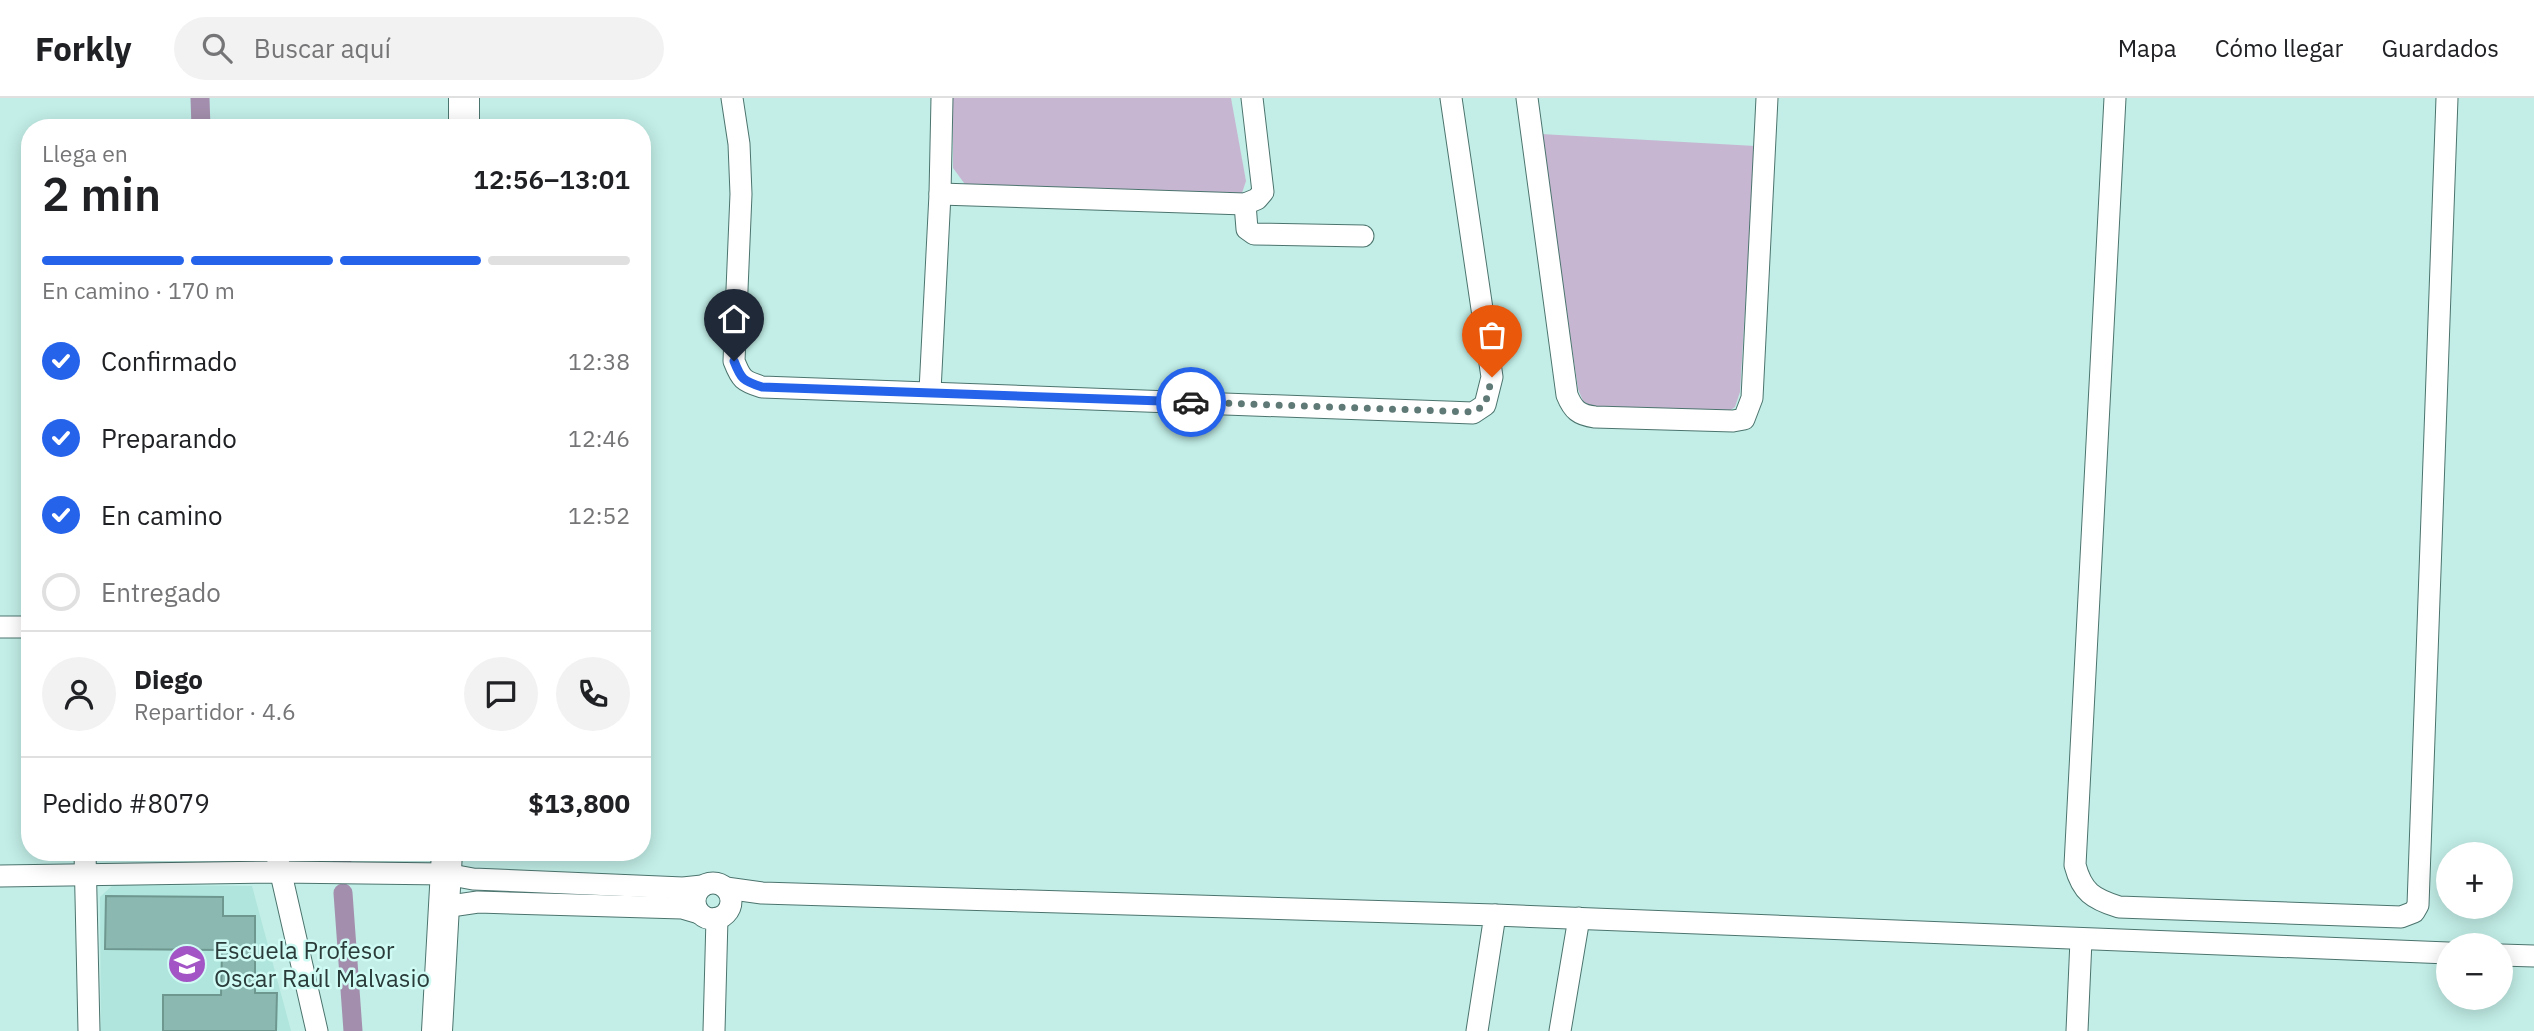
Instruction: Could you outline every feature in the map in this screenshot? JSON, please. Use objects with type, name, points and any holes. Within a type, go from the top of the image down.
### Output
[{"type":"main road","points":[[464,98],[464,119]]},
{"type":"main road","points":[[437,1031],[446,863]]},
{"type":"street","points":[[732,98],[740,170],[734,361],[740,377],[749,383],[762,387],[1473,412],[1485,405],[1492,377],[1451,98]]},
{"type":"street","points":[[930,391],[942,98]]},
{"type":"street","points":[[940,194],[1245,204],[1257,199],[1263,192],[1252,98]]},
{"type":"street","points":[[1527,98],[1567,394],[1572,407],[1582,415],[1595,417],[1733,421],[1744,419],[1752,398],[1768,98]]},
{"type":"street","points":[[2115,98],[2075,865],[2079,882],[2102,902],[2119,907],[2401,917],[2414,912],[2418,905],[2447,98]]},
{"type":"street","points":[[1245,204],[1247,229],[1254,233],[1363,236]]},
{"type":"street","points":[[0,627],[21,627]]},
{"type":"street","points":[[85,861],[89,1031]]},
{"type":"street","points":[[278,862],[317,1031]]},
{"type":"street","points":[[0,876],[85,876],[278,862],[446,863],[487,880],[683,888],[715,883],[726,888],[762,893],[1495,915],[2436,953]]},
{"type":"street","points":[[702,886],[695,902],[715,914]]},
{"type":"street","points":[[714,1031],[715,914],[731,899],[726,888]]},
{"type":"street","points":[[444,907],[478,902],[682,908],[715,914],[740,900],[762,893]]},
{"type":"street","points":[[1477,1031],[1495,915]]},
{"type":"street","points":[[1560,1031],[1579,918]]},
{"type":"street","points":[[2077,1031],[2081,940]]},
{"type":"street","points":[[2513,955],[2534,956]]},
{"type":"shaded area","points":[[953,98],[1231,98],[1246,181],[1241,196],[967,187],[953,168]]},
{"type":"shaded area","points":[[1541,134],[1755,146],[1740,392],[1735,407],[1726,413],[1591,406],[1583,401],[1578,389]]},
{"type":"shaded area","name":"Escuela Profesor Oscar Raúl Malvasio","points":[[113,885],[252,886],[291,1031],[101,1031],[100,897]]},
{"type":"building","points":[[106,896],[223,897],[223,916],[255,916],[255,993],[277,993],[276,1031],[163,1031],[163,995],[221,995],[222,950],[105,949]]},
{"type":"waterway","points":[[200,98],[201,119]]},
{"type":"waterway","points":[[343,893],[353,1031]]},
{"type":"way so far","points":[[1191,402],[1473,412],[1485,405],[1492,377]]},
{"type":"place","name":"Escuela Profesor Oscar Raúl Malvasio","points":[[187,964]]},
{"type":"route","points":[[734,361],[740,377],[762,387],[1191,402]]}]
